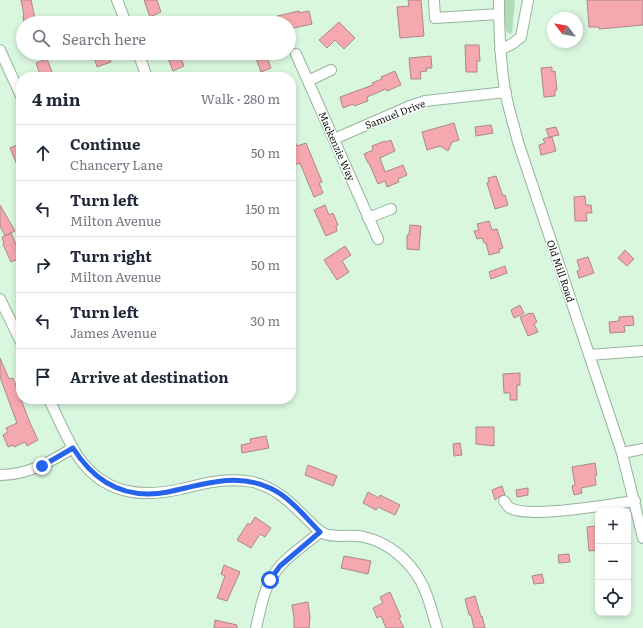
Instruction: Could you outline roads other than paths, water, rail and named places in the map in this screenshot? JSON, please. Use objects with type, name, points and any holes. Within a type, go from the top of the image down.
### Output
[{"type":"street","points":[[117,0],[123,16]]},
{"type":"street","points":[[434,0],[436,18],[499,14]]},
{"type":"street","name":"Old Mill Road","points":[[499,0],[500,50],[506,92],[518,142],[622,453],[643,538]]},
{"type":"street","points":[[500,50],[512,44],[521,37],[528,0]]},
{"type":"street","points":[[0,50],[16,85]]},
{"type":"street","name":"Mackenzie Way","points":[[296,54],[378,239]]},
{"type":"street","points":[[141,60],[145,72]]},
{"type":"street","points":[[308,81],[331,70]]},
{"type":"street","name":"Samuel Drive","points":[[334,139],[425,101],[506,92]]},
{"type":"street","points":[[368,218],[391,209]]},
{"type":"street","points":[[0,299],[16,332]]},
{"type":"street","points":[[589,355],[643,351]]},
{"type":"street","points":[[51,404],[79,458],[90,471],[103,482],[115,488],[128,492],[150,494],[205,483],[242,480],[271,488],[292,503],[320,532],[327,535],[364,537],[385,545],[410,565],[422,583],[437,628]]},
{"type":"street","points":[[0,475],[30,471],[42,466],[73,448]]},
{"type":"street","points":[[622,453],[643,449]]},
{"type":"street","points":[[504,501],[510,508],[521,511],[536,512],[635,501]]},
{"type":"street","points":[[256,628],[264,594],[270,580],[280,566],[320,532]]}]
